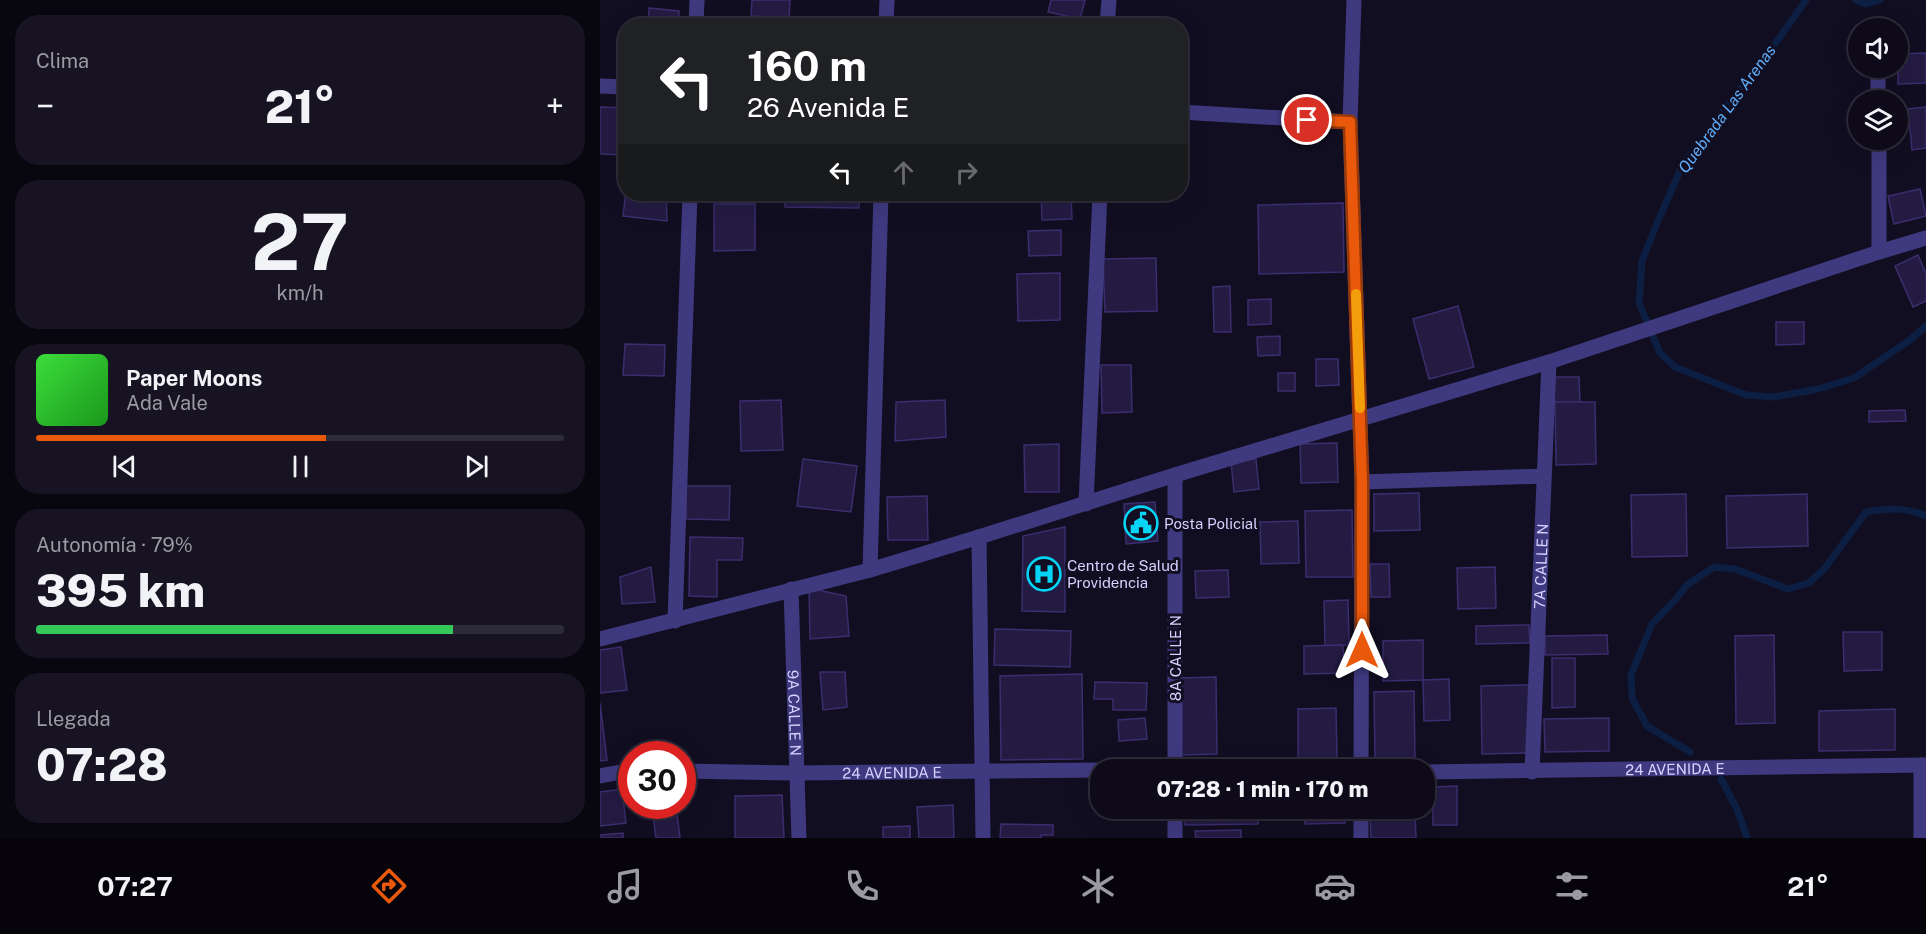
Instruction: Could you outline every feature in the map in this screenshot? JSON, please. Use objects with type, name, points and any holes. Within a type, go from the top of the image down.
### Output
[{"type":"street","points":[[696,18],[697,0]]},
{"type":"street","points":[[886,18],[887,0]]},
{"type":"street","points":[[1107,18],[1108,0]]},
{"type":"street","points":[[1354,0],[1350,122],[1361,419],[1361,759]]},
{"type":"street","points":[[600,86],[618,87]]},
{"type":"street","points":[[1188,112],[1350,122]]},
{"type":"street","points":[[1879,150],[1879,252]]},
{"type":"street","points":[[675,621],[690,201]]},
{"type":"street","points":[[870,570],[881,201]]},
{"type":"street","points":[[1086,504],[1100,201]]},
{"type":"street","points":[[600,639],[870,570],[1549,362],[1926,238]]},
{"type":"street","name":"7A CALLE N","points":[[1532,772],[1549,362]]},
{"type":"street","name":"8A CALLE N","points":[[1175,475],[1175,759]]},
{"type":"street","points":[[1362,482],[1544,476]]},
{"type":"street","points":[[979,537],[983,838]]},
{"type":"street","name":"9A CALLE N","points":[[791,589],[799,838]]},
{"type":"street","points":[[1921,838],[1923,765]]},
{"type":"street","name":"24 AVENIDA E","points":[[1435,772],[1923,765]]},
{"type":"street","name":"24 AVENIDA E","points":[[696,771],[797,773],[1090,770]]},
{"type":"street","points":[[600,776],[618,773]]},
{"type":"street","points":[[1175,819],[1175,838]]},
{"type":"street","points":[[1361,819],[1361,838]]},
{"type":"building","points":[[752,0],[790,0],[789,18],[751,16]]},
{"type":"building","points":[[1051,0],[1085,0],[1080,18],[1048,12]]},
{"type":"building","points":[[649,8],[679,11],[679,18],[648,18]]},
{"type":"building","points":[[1926,53],[1926,83],[1898,84],[1898,78],[1908,78],[1908,54]]},
{"type":"building","points":[[600,107],[618,108],[618,155],[600,154]]},
{"type":"building","points":[[1926,107],[1926,148],[1912,150],[1908,109]]},
{"type":"building","points":[[1920,189],[1926,216],[1894,224],[1888,196]]},
{"type":"building","points":[[625,201],[666,201],[667,221],[623,216]]},
{"type":"building","points":[[785,201],[859,201],[859,208],[785,207]]},
{"type":"building","points":[[1041,201],[1071,201],[1072,219],[1042,220]]},
{"type":"building","points":[[1343,203],[1344,272],[1259,274],[1258,205]]},
{"type":"building","points":[[714,204],[755,204],[755,250],[714,251]]},
{"type":"building","points":[[1061,230],[1061,255],[1029,256],[1028,231]]},
{"type":"building","points":[[1918,255],[1926,274],[1926,301],[1913,307],[1895,266]]},
{"type":"building","points":[[1156,258],[1157,311],[1105,312],[1103,259]]},
{"type":"building","points":[[1060,273],[1060,320],[1018,321],[1017,274]]},
{"type":"building","points":[[1230,286],[1231,332],[1214,332],[1213,287]]},
{"type":"building","points":[[1271,299],[1271,324],[1248,325],[1248,300]]},
{"type":"building","points":[[1458,306],[1474,367],[1429,379],[1413,319]]},
{"type":"building","points":[[1776,322],[1804,322],[1804,344],[1776,345]]},
{"type":"building","points":[[1280,336],[1280,355],[1258,356],[1257,337]]},
{"type":"building","points":[[625,344],[665,345],[664,376],[623,375]]},
{"type":"building","points":[[1316,359],[1338,359],[1339,385],[1316,386]]},
{"type":"building","points":[[1101,365],[1131,365],[1132,412],[1102,413]]},
{"type":"building","points":[[1278,373],[1295,373],[1295,391],[1278,391]]},
{"type":"building","points":[[1554,377],[1579,377],[1580,402],[1554,403]]},
{"type":"building","points":[[781,400],[783,450],[741,451],[740,401]]},
{"type":"building","points":[[945,400],[946,437],[895,441],[896,402]]},
{"type":"building","points":[[1555,402],[1595,402],[1596,464],[1556,465]]},
{"type":"building","points":[[1905,410],[1906,421],[1869,422],[1869,411]]},
{"type":"building","points":[[1337,443],[1338,482],[1301,483],[1300,444]]},
{"type":"building","points":[[1059,444],[1059,492],[1025,492],[1024,445]]},
{"type":"building","points":[[803,459],[857,466],[851,512],[797,506]]},
{"type":"building","points":[[1256,459],[1259,489],[1234,492],[1231,462]]},
{"type":"building","points":[[686,486],[730,486],[729,520],[686,519]]},
{"type":"building","points":[[1419,493],[1420,530],[1374,531],[1374,494]]},
{"type":"building","points":[[1686,494],[1687,556],[1632,557],[1631,495]]},
{"type":"building","points":[[1807,494],[1808,546],[1727,548],[1726,496]]},
{"type":"building","points":[[927,496],[928,540],[888,540],[887,497]]},
{"type":"building","name":"Posta Policial","points":[[1155,502],[1158,541],[1126,544],[1124,504]]},
{"type":"building","points":[[1352,510],[1353,577],[1306,577],[1305,511]]},
{"type":"building","points":[[1298,521],[1299,563],[1261,564],[1260,522]]},
{"type":"building","name":"Centro de Salud Providencia","points":[[1065,527],[1065,612],[1022,611],[1023,536]]},
{"type":"building","points":[[690,537],[743,538],[742,560],[717,560],[717,597],[689,596]]},
{"type":"building","points":[[1370,564],[1389,564],[1390,597],[1371,597]]},
{"type":"building","points":[[651,567],[655,602],[622,604],[620,577]]},
{"type":"building","points":[[1495,567],[1496,608],[1458,609],[1457,568]]},
{"type":"building","points":[[1228,570],[1229,597],[1196,598],[1195,571]]},
{"type":"building","points":[[809,588],[846,596],[849,636],[810,639]]},
{"type":"building","points":[[1348,600],[1349,645],[1325,646],[1324,601]]},
{"type":"building","points":[[1529,625],[1530,643],[1476,644],[1476,626]]},
{"type":"building","points":[[995,629],[1071,631],[1070,667],[994,665]]},
{"type":"building","points":[[1843,632],[1882,632],[1882,670],[1844,671]]},
{"type":"building","points":[[1607,635],[1608,654],[1545,655],[1545,636]]},
{"type":"building","points":[[1774,635],[1775,723],[1736,724],[1735,636]]},
{"type":"building","points":[[1423,640],[1423,680],[1383,681],[1383,641]]},
{"type":"building","points":[[1343,645],[1344,673],[1304,674],[1304,646]]},
{"type":"building","points":[[621,647],[627,690],[600,693],[600,650]]},
{"type":"building","points":[[1552,658],[1575,658],[1575,707],[1552,708]]},
{"type":"building","points":[[820,672],[845,672],[847,707],[823,710]]},
{"type":"building","points":[[1082,674],[1083,759],[1001,760],[1000,676]]},
{"type":"building","points":[[1216,677],[1217,754],[1181,755],[1179,678]]},
{"type":"building","points":[[1449,679],[1450,720],[1424,721],[1423,680]]},
{"type":"building","points":[[1095,682],[1147,683],[1146,710],[1113,710],[1113,699],[1094,699]]},
{"type":"building","points":[[1529,685],[1530,753],[1482,754],[1481,686]]},
{"type":"building","points":[[1414,691],[1415,758],[1375,759],[1374,692]]},
{"type":"building","points":[[600,703],[607,760],[600,761]]},
{"type":"building","points":[[1336,708],[1337,759],[1298,759],[1298,709]]},
{"type":"building","points":[[1895,709],[1895,750],[1819,751],[1819,711]]},
{"type":"building","points":[[1145,718],[1147,739],[1119,741],[1118,720]]},
{"type":"building","points":[[1609,718],[1609,751],[1545,752],[1544,719]]},
{"type":"building","points":[[1457,786],[1457,825],[1433,825],[1435,787]]},
{"type":"building","points":[[618,790],[618,819],[626,819],[626,823],[600,826],[600,792]]},
{"type":"building","points":[[782,795],[784,838],[735,838],[735,796]]},
{"type":"building","points":[[953,805],[954,838],[919,838],[917,807]]},
{"type":"building","points":[[654,819],[678,819],[680,838],[656,838]]},
{"type":"building","points":[[1185,819],[1258,819],[1258,824],[1185,825]]},
{"type":"building","points":[[1305,819],[1345,819],[1345,823],[1305,824]]},
{"type":"building","points":[[1370,819],[1415,819],[1416,838],[1371,838]]},
{"type":"building","points":[[1001,824],[1053,825],[1053,835],[1041,835],[1041,838],[1000,838]]},
{"type":"building","points":[[910,826],[910,838],[883,838],[883,827]]},
{"type":"building","points":[[1241,830],[1241,838],[1196,838],[1195,831]]},
{"type":"building","points":[[623,833],[623,838],[600,838],[600,835]]},
{"type":"waterway","name":"Quebrada Las Arenas","points":[[1806,0],[1683,164],[1642,261],[1639,303],[1660,353],[1675,367],[1746,395],[1773,397],[1818,389],[1854,378],[1910,340],[1926,326]]},
{"type":"waterway","name":"Quebrada Las Arenas","points":[[1856,0],[1866,4],[1880,0]]},
{"type":"waterway","name":"Quebrada Las Arenas","points":[[1690,752],[1647,726],[1632,698],[1631,675],[1652,624],[1687,585],[1714,567],[1735,569],[1788,589],[1809,583],[1825,568],[1866,512],[1897,509],[1926,516]]},
{"type":"waterway","name":"Quebrada Las Arenas","points":[[1721,779],[1737,809],[1747,838]]},
{"type":"slow traffic","points":[[1356,294],[1360,408]]},
{"type":"place","name":"Posta Policial","points":[[1141,523]]},
{"type":"place","name":"Centro de Salud Providencia","points":[[1044,574]]},
{"type":"route","points":[[1307,120],[1350,122],[1362,482],[1362,650]]}]
